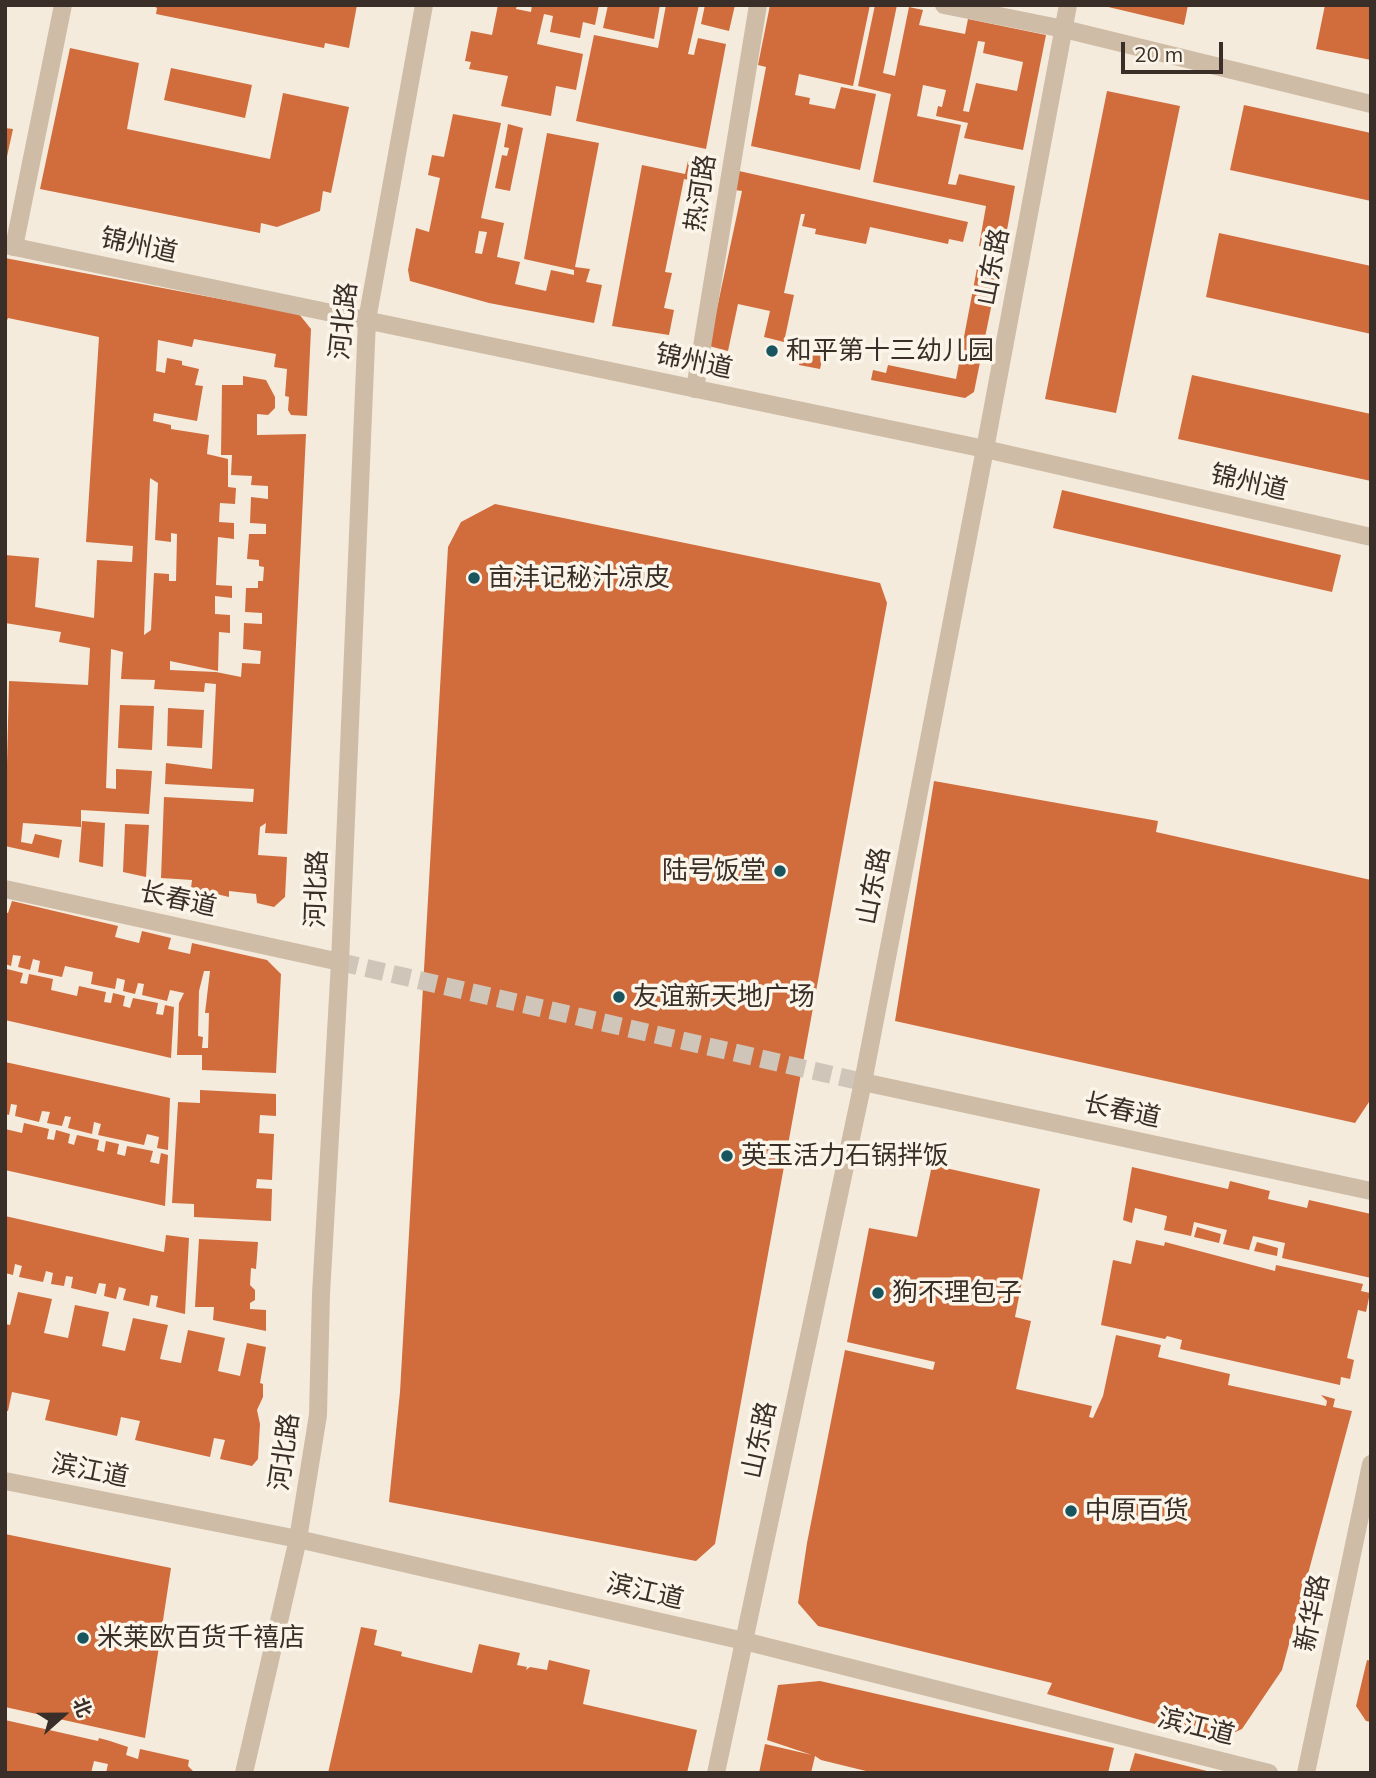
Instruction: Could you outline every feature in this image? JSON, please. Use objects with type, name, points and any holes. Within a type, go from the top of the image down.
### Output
[{"type":"street","points":[[10,246],[63,5]]},
{"type":"street","name":"河北路","points":[[244,1773],[299,1539],[318,1415],[321,1294],[340,962],[367,320],[424,5]]},
{"type":"street","name":"热河路","points":[[695,389],[758,5]]},
{"type":"street","points":[[944,5],[1064,29],[1371,104]]},
{"type":"street","name":"山东路","points":[[716,1773],[863,1082],[1068,5]]},
{"type":"street","name":"锦州道","points":[[10,246],[985,449],[1371,537]]},
{"type":"street","name":"长春道","points":[[5,889],[340,962]]},
{"type":"street","name":"长春道","points":[[863,1082],[1371,1191]]},
{"type":"street","name":"新华路","points":[[1306,1773],[1371,1464]]},
{"type":"street","name":"滨江道","points":[[5,1480],[299,1539],[744,1642],[1269,1773]]},
{"type":"building","points":[[152,5],[357,5],[349,48],[325,43],[324,48],[156,14],[157,8]]},
{"type":"building","points":[[498,5],[517,5],[516,9],[531,12],[532,5],[599,5],[595,25],[583,22],[580,38],[550,32],[553,16],[544,14],[537,44],[583,54],[576,90],[556,86],[551,116],[501,106],[508,76],[469,69],[471,62],[465,61],[471,31],[492,35]]},
{"type":"building","points":[[608,5],[660,5],[654,39],[603,28]]},
{"type":"building","points":[[666,5],[699,5],[688,54],[694,55],[698,38],[726,44],[706,149],[576,121],[594,35],[658,48]]},
{"type":"building","points":[[705,5],[735,5],[729,31],[701,24]]},
{"type":"building","points":[[770,5],[870,5],[853,86],[799,74],[795,95],[810,98],[809,104],[835,109],[841,87],[876,94],[860,170],[751,146],[766,67],[758,65]]},
{"type":"building","points":[[875,5],[897,5],[883,73],[895,76],[909,7],[923,10],[919,25],[965,34],[968,19],[1046,35],[1023,150],[964,138],[968,123],[936,116],[938,106],[942,107],[946,90],[923,85],[917,116],[961,125],[948,184],[956,185],[959,174],[1015,186],[1007,230],[1000,229],[995,250],[979,246],[986,206],[873,182],[891,94],[858,86]],"holes":[[[978,41],[985,42],[983,53],[1023,62],[1017,91],[976,83],[969,112],[963,111]]]},
{"type":"building","points":[[1100,5],[1188,5],[1184,25]]},
{"type":"building","points":[[1325,5],[1371,5],[1371,60],[1316,49]]},
{"type":"building","points":[[70,48],[139,63],[127,129],[270,159],[283,93],[349,107],[331,193],[323,191],[320,211],[277,227],[261,223],[260,233],[40,189]]},
{"type":"building","points":[[171,68],[252,85],[245,118],[164,100]]},
{"type":"building","points":[[1107,91],[1180,106],[1116,413],[1045,399]]},
{"type":"building","points":[[1244,105],[1371,133],[1371,201],[1230,170]]},
{"type":"building","points":[[453,114],[501,123],[481,218],[504,223],[497,257],[520,262],[515,284],[546,291],[551,270],[574,275],[574,270],[524,259],[547,133],[599,143],[575,267],[590,269],[586,282],[602,285],[594,323],[489,303],[410,281],[408,270],[416,228],[429,232],[440,178],[428,175],[432,155],[444,157]],"holes":[[[479,231],[487,232],[482,254],[475,253]]]},
{"type":"building","points":[[508,124],[523,128],[510,191],[495,188],[502,155],[507,156],[509,148],[504,147]]},
{"type":"building","points":[[5,128],[13,129],[6,161],[5,161]]},
{"type":"building","points":[[688,161],[703,165],[699,182],[684,179],[665,272],[672,273],[664,308],[674,310],[669,335],[612,326],[642,165],[685,174]]},
{"type":"building","points":[[739,171],[968,222],[963,242],[949,239],[948,244],[870,227],[866,244],[815,234],[816,229],[802,226],[805,214],[801,214],[784,293],[794,295],[784,342],[764,337],[770,311],[738,304],[728,351],[709,346],[742,191],[735,190]]},
{"type":"building","points":[[1219,233],[1371,266],[1371,334],[1206,297]]},
{"type":"building","points":[[5,258],[299,314],[311,329],[307,416],[291,415],[288,410],[289,397],[285,396],[287,369],[274,367],[276,354],[194,339],[192,347],[158,340],[156,371],[165,373],[167,358],[199,369],[195,385],[203,386],[197,421],[154,413],[153,421],[171,425],[171,429],[209,435],[207,454],[228,459],[228,487],[236,488],[235,504],[220,503],[219,522],[234,523],[234,539],[218,537],[216,585],[232,586],[232,598],[215,596],[215,614],[230,615],[230,633],[219,632],[218,671],[170,661],[170,670],[216,672],[241,677],[242,663],[260,664],[261,651],[243,649],[244,623],[262,624],[262,613],[245,612],[246,588],[258,588],[258,581],[263,581],[264,567],[259,566],[259,560],[247,559],[249,534],[266,534],[266,524],[250,523],[251,497],[268,499],[268,486],[251,485],[252,476],[231,475],[232,455],[221,455],[222,385],[243,385],[243,376],[266,380],[275,397],[275,408],[268,415],[257,414],[257,435],[306,434],[287,834],[265,833],[266,823],[260,827],[258,855],[287,857],[285,897],[274,907],[257,903],[256,894],[229,891],[229,897],[191,888],[192,880],[161,878],[164,797],[253,802],[254,789],[165,784],[166,763],[212,769],[216,684],[205,683],[204,692],[154,689],[155,680],[121,679],[123,652],[111,649],[106,788],[116,789],[116,769],[152,771],[149,814],[81,810],[81,827],[23,823],[21,842],[32,844],[35,834],[62,840],[59,858],[5,846],[9,681],[88,685],[90,648],[59,642],[61,632],[5,623],[5,555],[39,558],[35,607],[94,618],[97,560],[132,562],[133,546],[86,542],[99,337],[8,318],[5,325]],"holes":[[[150,478],[158,483],[155,540],[171,542],[171,533],[177,534],[176,581],[169,581],[169,574],[154,573],[151,630],[144,635]]]},
{"type":"building","points":[[978,263],[999,268],[974,392],[965,398],[871,380],[873,370],[886,373],[888,365],[956,379]]},
{"type":"building","points":[[801,352],[823,356],[820,369],[799,365]]},
{"type":"building","points":[[1192,375],[1371,414],[1371,481],[1178,439]]},
{"type":"building","points":[[1062,490],[1341,555],[1332,592],[1053,528]]},
{"type":"building","name":"友谊新天地广场","points":[[495,504],[880,583],[887,603],[715,1544],[696,1561],[389,1502],[400,1392],[448,547],[461,522]]},
{"type":"building","points":[[120,705],[154,706],[152,750],[118,748]]},
{"type":"building","points":[[168,708],[204,710],[202,748],[167,746]]},
{"type":"building","points":[[934,781],[1158,821],[1156,832],[1371,880],[1371,1099],[1355,1123],[895,1021]]},
{"type":"building","points":[[82,821],[105,823],[103,867],[79,862]]},
{"type":"building","points":[[125,824],[149,825],[146,877],[123,872]]},
{"type":"building","points":[[12,901],[118,926],[115,937],[139,943],[142,931],[171,938],[168,949],[190,954],[192,943],[267,960],[281,974],[276,1073],[202,1070],[202,1055],[177,1055],[179,1003],[184,993],[170,990],[167,1001],[142,995],[144,984],[138,983],[135,994],[123,991],[125,980],[117,978],[115,989],[91,984],[93,972],[65,966],[62,977],[38,972],[40,961],[33,959],[30,970],[18,967],[21,956],[13,955],[11,966],[5,964],[5,912],[8,913]],"holes":[[[204,971],[210,971],[205,1013],[209,1013],[208,1048],[202,1048],[203,1037],[198,1036],[199,991]]]},
{"type":"building","points":[[7,969],[23,973],[20,983],[27,984],[29,974],[53,979],[51,990],[77,996],[79,986],[106,992],[104,1002],[111,1003],[113,993],[125,996],[123,1006],[130,1008],[133,998],[158,1003],[156,1014],[163,1015],[165,1005],[174,1007],[171,1058],[5,1020]]},
{"type":"building","points":[[5,1062],[170,1098],[168,1150],[157,1148],[159,1137],[147,1134],[144,1145],[98,1135],[101,1124],[94,1122],[92,1134],[68,1128],[71,1117],[65,1116],[62,1126],[47,1123],[50,1112],[42,1111],[39,1122],[15,1116],[17,1105],[11,1104],[9,1115],[5,1114]]},
{"type":"building","points":[[200,1090],[276,1094],[276,1116],[260,1115],[259,1133],[274,1134],[272,1180],[257,1179],[256,1188],[272,1189],[271,1221],[194,1217],[194,1204],[172,1203],[178,1102],[200,1103]]},
{"type":"building","points":[[24,1123],[49,1129],[47,1139],[54,1140],[56,1130],[70,1134],[68,1143],[74,1145],[77,1135],[99,1140],[97,1150],[104,1152],[106,1141],[119,1144],[117,1154],[125,1156],[127,1146],[153,1151],[150,1162],[159,1164],[161,1153],[168,1155],[165,1206],[5,1170],[5,1129],[22,1133]]},
{"type":"building","name":"中原百货","points":[[932,1165],[1040,1189],[1015,1317],[1031,1321],[1016,1389],[1092,1406],[1089,1417],[1093,1418],[1103,1396],[1116,1335],[1161,1345],[1158,1357],[1230,1374],[1228,1385],[1326,1406],[1327,1401],[1321,1395],[1335,1399],[1333,1407],[1352,1411],[1282,1670],[1242,1729],[1216,1741],[1047,1694],[1052,1683],[818,1626],[798,1603],[807,1543],[845,1350],[933,1370],[935,1362],[847,1342],[869,1228],[917,1237]]},
{"type":"building","points":[[1132,1167],[1228,1189],[1230,1181],[1270,1191],[1268,1199],[1307,1208],[1309,1200],[1371,1214],[1371,1278],[1282,1258],[1285,1243],[1253,1236],[1249,1250],[1223,1244],[1227,1230],[1194,1222],[1191,1236],[1164,1230],[1167,1216],[1135,1208],[1132,1223],[1123,1220]]},
{"type":"building","points":[[5,1216],[164,1252],[166,1235],[189,1238],[185,1314],[156,1307],[158,1296],[151,1295],[149,1306],[123,1300],[126,1289],[119,1287],[116,1299],[104,1296],[106,1284],[99,1283],[96,1294],[71,1288],[73,1277],[66,1276],[64,1286],[51,1284],[53,1273],[46,1271],[43,1282],[19,1277],[22,1266],[15,1264],[13,1275],[5,1273]]},
{"type":"building","points":[[1197,1227],[1221,1234],[1219,1243],[1194,1237]]},
{"type":"building","points":[[199,1239],[258,1242],[256,1269],[251,1268],[250,1285],[255,1290],[255,1300],[250,1303],[250,1309],[266,1310],[266,1331],[213,1320],[214,1307],[195,1307]]},
{"type":"building","points":[[1136,1240],[1164,1246],[1165,1242],[1275,1271],[1276,1265],[1363,1284],[1361,1291],[1370,1293],[1366,1312],[1358,1310],[1347,1358],[1354,1360],[1350,1379],[1341,1377],[1340,1385],[1180,1349],[1182,1340],[1167,1336],[1165,1339],[1101,1325],[1113,1260],[1131,1264]]},
{"type":"building","points":[[1257,1242],[1278,1248],[1277,1256],[1254,1251]]},
{"type":"building","points":[[18,1292],[52,1299],[44,1333],[68,1338],[75,1305],[109,1312],[102,1346],[125,1351],[133,1318],[168,1325],[160,1359],[181,1363],[188,1330],[225,1338],[218,1371],[240,1376],[247,1343],[266,1347],[260,1383],[263,1384],[263,1397],[257,1410],[260,1424],[258,1459],[252,1466],[220,1459],[225,1440],[214,1438],[210,1457],[135,1440],[140,1421],[121,1417],[117,1436],[45,1420],[50,1400],[12,1392],[8,1411],[5,1411],[5,1324],[10,1325]]},
{"type":"building","name":"米莱欧百货千禧店","points":[[5,1534],[171,1568],[145,1738],[5,1707]]},
{"type":"building","points":[[361,1627],[377,1630],[374,1645],[402,1652],[401,1656],[472,1673],[479,1644],[520,1653],[517,1665],[527,1667],[526,1670],[530,1667],[547,1670],[549,1660],[590,1670],[583,1704],[697,1730],[687,1773],[328,1773]]},
{"type":"building","points":[[1367,1660],[1371,1661],[1371,1722],[1366,1721],[1356,1706]]},
{"type":"building","points":[[820,1681],[1114,1748],[1108,1773],[874,1773],[821,1760],[815,1756],[811,1773],[759,1773],[765,1744],[812,1755],[767,1740],[778,1685]]},
{"type":"building","points":[[5,1720],[98,1741],[99,1738],[110,1741],[128,1747],[126,1755],[138,1759],[140,1749],[189,1760],[188,1766],[195,1773],[106,1773],[108,1764],[94,1761],[91,1773],[5,1773]]},
{"type":"building","points":[[1135,1753],[1211,1772],[1129,1773]]},
{"type":"tunnel","points":[[340,962],[863,1082]]},
{"type":"place","name":"和平第十三幼儿园","points":[[772,351]]},
{"type":"place","name":"亩沣记秘汁凉皮","points":[[474,578]]},
{"type":"place","name":"陆号饭堂","points":[[780,871]]},
{"type":"place","name":"友谊新天地广场","points":[[619,997]]},
{"type":"place","name":"英玉活力石锅拌饭","points":[[727,1156]]},
{"type":"place","name":"狗不理包子","points":[[878,1293]]},
{"type":"place","name":"中原百货","points":[[1071,1511]]},
{"type":"place","name":"米莱欧百货千禧店","points":[[83,1638]]}]
